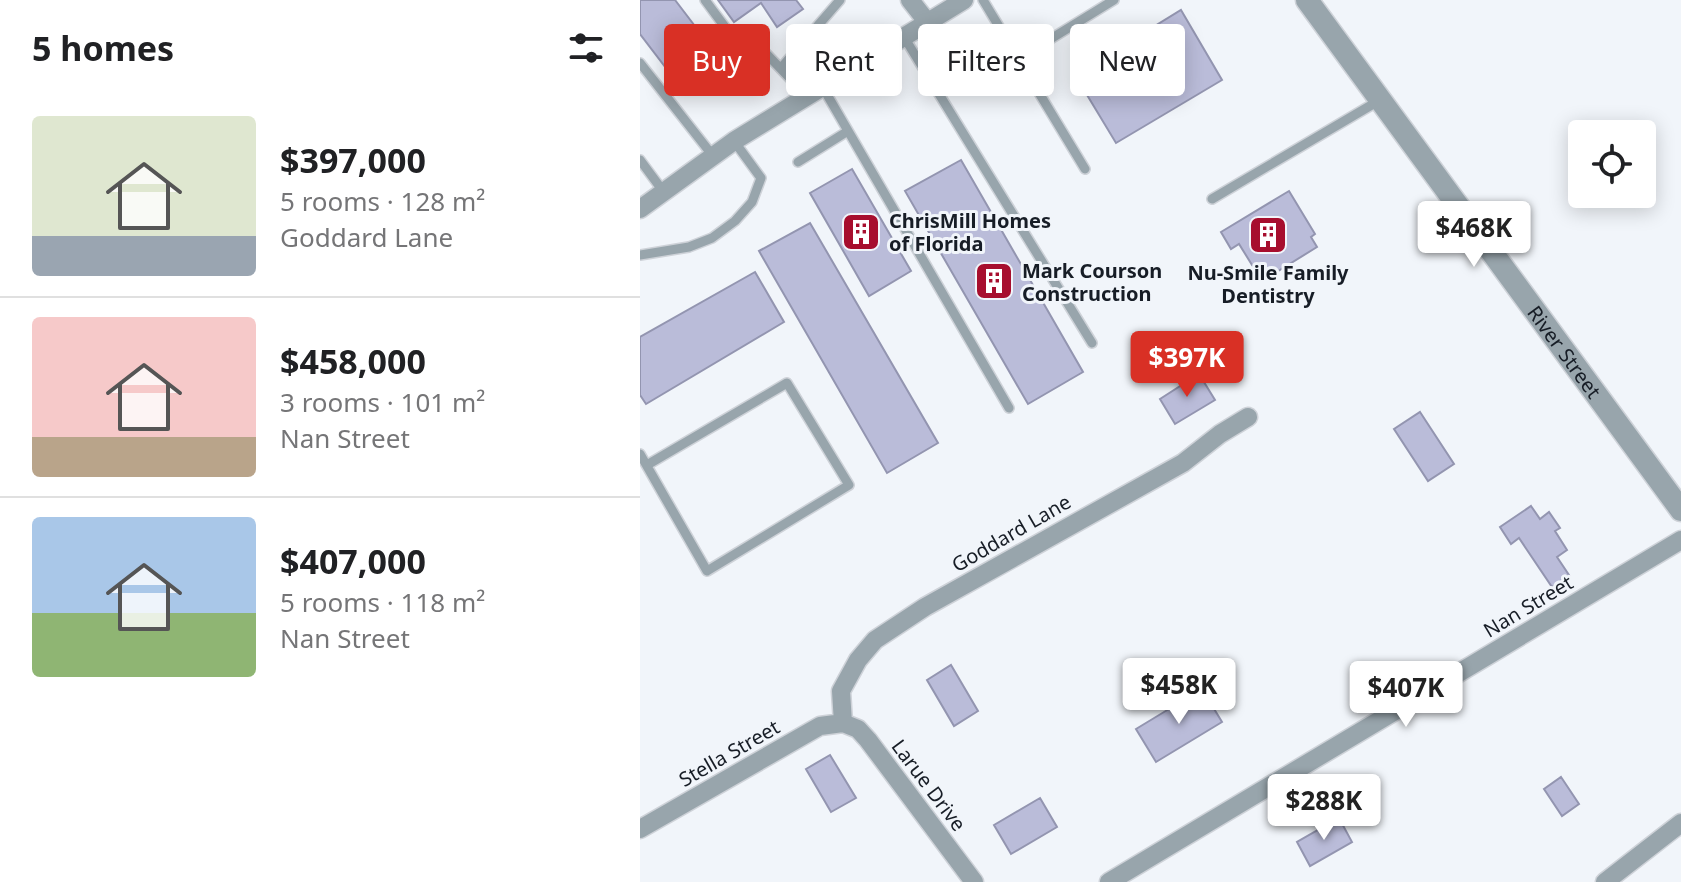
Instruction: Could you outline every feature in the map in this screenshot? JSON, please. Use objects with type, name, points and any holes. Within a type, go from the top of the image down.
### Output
[{"type":"street","points":[[910,0],[928,23]]},
{"type":"street","points":[[904,37],[964,0]]},
{"type":"street","name":"River Street","points":[[1307,0],[1681,510]]},
{"type":"street","points":[[640,209],[734,141],[805,96]]},
{"type":"street","name":"Goddard Lane","points":[[843,723],[841,691],[858,660],[875,640],[925,607],[1183,463],[1248,417]]},
{"type":"street","name":"Nan Street","points":[[1109,882],[1681,540]]},
{"type":"street","name":"Stella Street","points":[[640,829],[820,726],[843,723]]},
{"type":"street","name":"Larue Drive","points":[[843,723],[858,729],[868,740],[974,882]]},
{"type":"street","points":[[1605,882],[1681,823]]},
{"type":"lane","points":[[705,0],[728,31],[755,42],[786,71]]},
{"type":"lane","points":[[781,68],[840,0]]},
{"type":"lane","points":[[983,0],[997,24]]},
{"type":"lane","points":[[1054,37],[1114,0]]},
{"type":"lane","points":[[904,37],[1092,343]]},
{"type":"lane","points":[[640,63],[713,156]]},
{"type":"lane","points":[[819,96],[848,131],[1009,408]]},
{"type":"lane","points":[[1041,96],[1085,169]]},
{"type":"lane","points":[[1212,199],[1380,100]]},
{"type":"lane","points":[[798,162],[848,131]]},
{"type":"lane","points":[[640,255],[689,247],[712,238],[735,221],[752,202],[761,178],[734,141]]},
{"type":"lane","points":[[640,160],[663,191]]},
{"type":"lane","points":[[640,454],[707,571],[849,485],[787,383],[647,465]]},
{"type":"building","points":[[640,0],[675,0],[693,24],[664,24],[664,65],[640,34]]},
{"type":"building","points":[[718,0],[796,0],[803,9],[777,27],[761,3],[734,22]]},
{"type":"building","points":[[1181,10],[1222,80],[1116,143],[1088,96],[1185,96],[1185,24],[1158,24]]},
{"type":"building","name":"Mark Courson Construction","points":[[961,160],[1083,372],[1028,404],[905,191]]},
{"type":"building","name":"ChrisMill Homes of Florida","points":[[852,169],[911,271],[869,296],[810,193]]},
{"type":"building","name":"Nu-Smile Family Dentistry","points":[[1289,191],[1315,234],[1311,237],[1317,247],[1262,281],[1239,244],[1231,249],[1221,232]]},
{"type":"building","points":[[810,223],[938,443],[887,473],[759,251]]},
{"type":"building","points":[[755,272],[784,322],[646,404],[640,395],[640,337]]},
{"type":"building","points":[[1199,374],[1215,400],[1175,424],[1160,399]]},
{"type":"building","points":[[1420,412],[1454,464],[1428,481],[1394,429]]},
{"type":"building","points":[[1531,506],[1540,519],[1549,512],[1560,528],[1555,531],[1567,550],[1557,557],[1569,575],[1552,587],[1519,538],[1511,544],[1500,527]]},
{"type":"building","points":[[951,665],[978,711],[954,726],[927,680]]},
{"type":"building","points":[[1202,689],[1222,722],[1156,762],[1136,729]]},
{"type":"building","points":[[830,755],[856,798],[831,812],[806,769]]},
{"type":"building","points":[[1561,777],[1579,804],[1562,816],[1544,789]]},
{"type":"building","points":[[1040,798],[1057,827],[1011,854],[994,825]]},
{"type":"building","points":[[1339,818],[1352,842],[1310,866],[1297,842]]},
{"type":"place","name":"ChrisMill Homes of Florida","points":[[861,232]]},
{"type":"place","name":"Nu-Smile Family Dentistry","points":[[1268,235]]},
{"type":"place","name":"Mark Courson Construction","points":[[994,281]]}]
